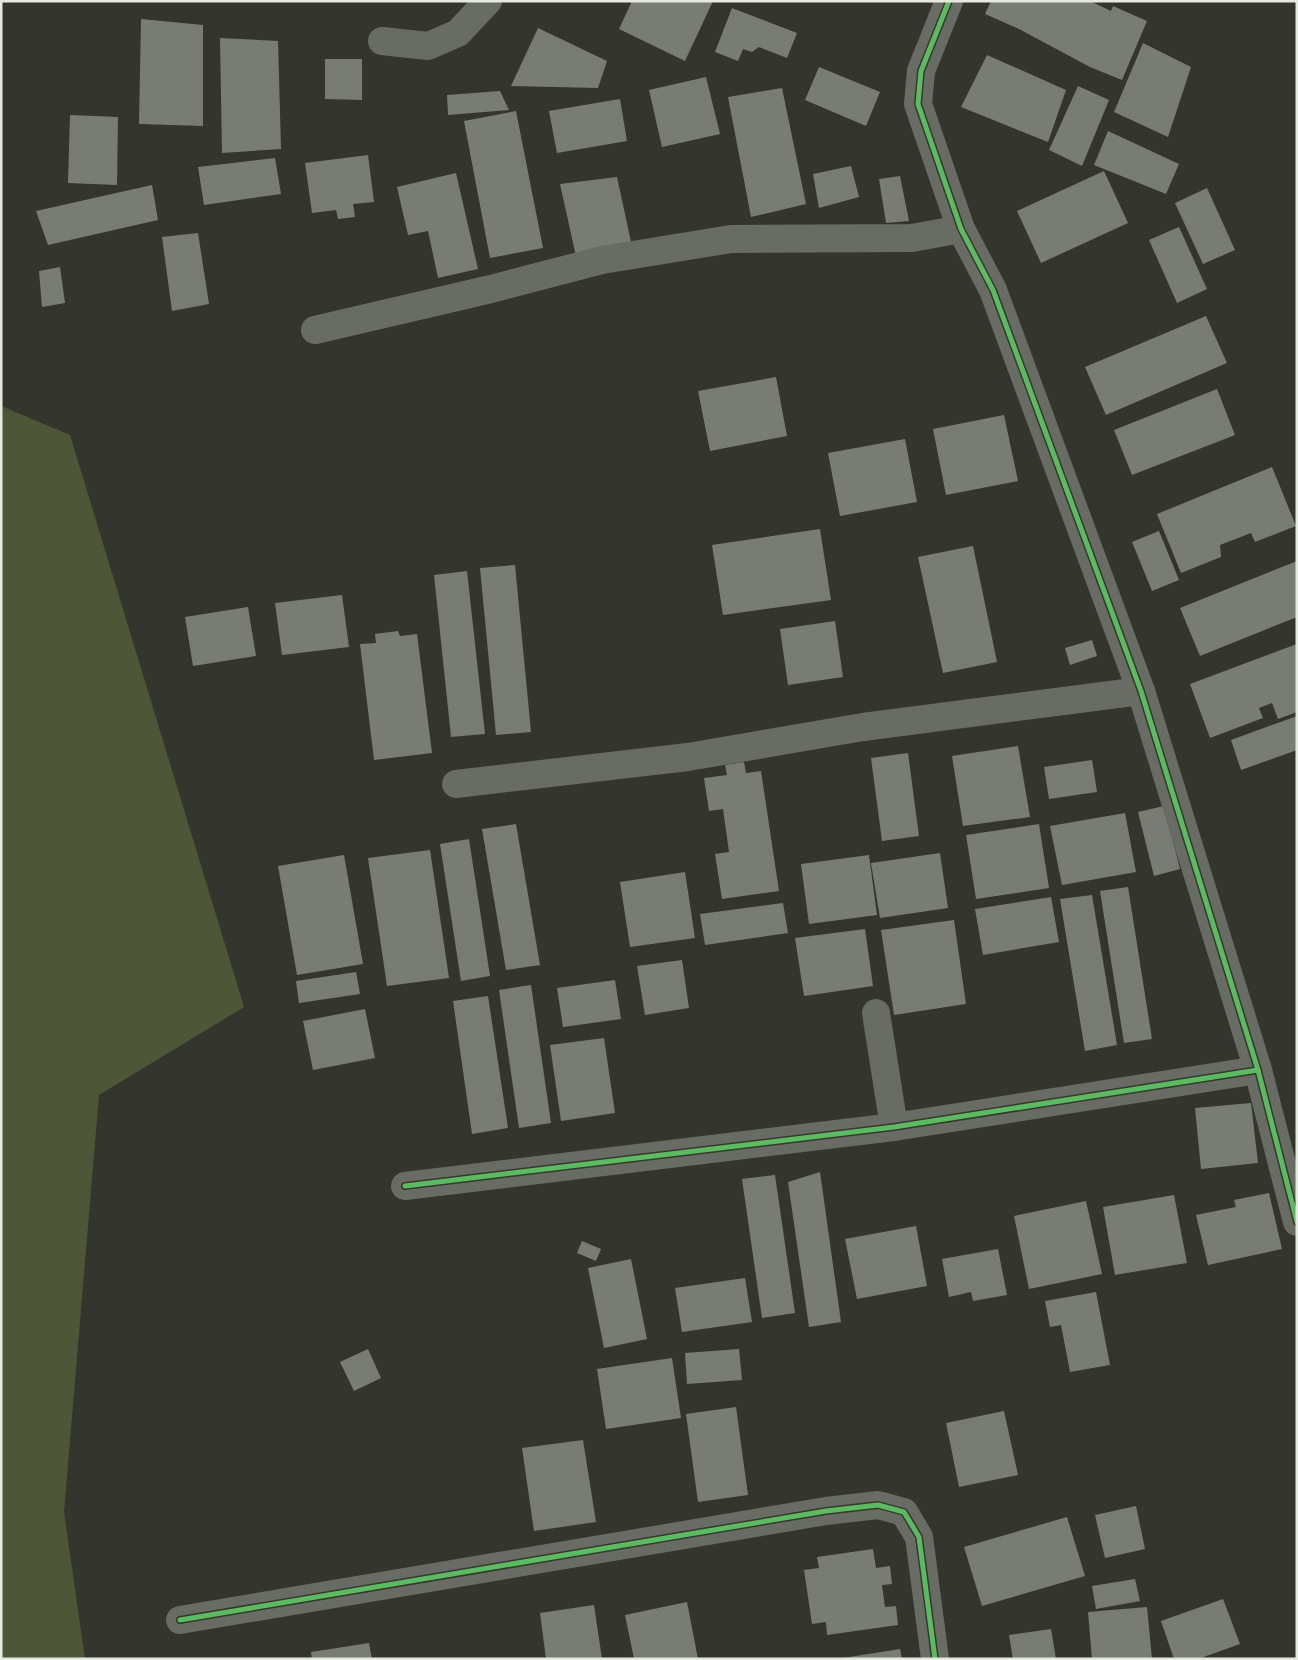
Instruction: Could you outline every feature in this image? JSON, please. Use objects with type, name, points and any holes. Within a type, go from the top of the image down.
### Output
[{"type":"street","points":[[382,41],[428,46],[458,34],[488,1]]},
{"type":"street","points":[[949,1],[921,71],[918,104],[961,228],[993,290],[1141,691],[1258,1070],[1297,1222]]},
{"type":"street","points":[[315,330],[491,289],[602,260],[731,239],[912,238],[961,228]]},
{"type":"street","points":[[456,784],[688,757],[863,726],[1141,691]]},
{"type":"street","points":[[876,1013],[894,1128]]},
{"type":"street","points":[[405,1186],[894,1128],[1258,1070]]},
{"type":"street","points":[[180,1620],[826,1511],[878,1504],[904,1512],[919,1537],[935,1659]]},
{"type":"green space","points":[[1,406],[70,435],[244,1007],[99,1095],[64,1512],[85,1659],[1,1659]]},
{"type":"building","points":[[632,1],[713,1],[685,61],[619,29]]},
{"type":"building","points":[[991,1],[1090,1],[1111,11],[1113,6],[1147,21],[1122,80],[1090,67],[1019,29],[985,14]]},
{"type":"building","points":[[732,8],[797,33],[787,58],[759,47],[752,52],[743,49],[738,61],[715,52]]},
{"type":"building","points":[[141,19],[203,25],[203,126],[139,124]]},
{"type":"building","points":[[538,28],[607,61],[598,88],[511,86]]},
{"type":"building","points":[[220,38],[278,41],[281,149],[222,153]]},
{"type":"building","points":[[1143,43],[1191,67],[1168,137],[1114,112]]},
{"type":"building","points":[[987,55],[1066,90],[1048,142],[961,107]]},
{"type":"building","points":[[325,59],[362,59],[362,100],[325,99]]},
{"type":"building","points":[[819,67],[880,92],[866,126],[805,100]]},
{"type":"building","points":[[706,77],[720,134],[662,147],[649,90]]},
{"type":"building","points":[[1078,86],[1109,100],[1082,166],[1049,150]]},
{"type":"building","points":[[782,88],[806,204],[751,217],[728,97]]},
{"type":"building","points":[[500,91],[509,110],[448,115],[447,95]]},
{"type":"building","points":[[620,99],[627,141],[557,153],[549,111]]},
{"type":"building","points":[[516,111],[543,248],[490,258],[464,121]]},
{"type":"building","points":[[70,115],[118,117],[117,185],[68,183]]},
{"type":"building","points":[[1108,131],[1179,164],[1166,194],[1094,165]]},
{"type":"building","points":[[368,155],[374,202],[353,204],[355,217],[338,219],[336,210],[312,213],[305,163]]},
{"type":"building","points":[[275,158],[281,194],[204,205],[198,167]]},
{"type":"building","points":[[851,166],[859,197],[819,208],[813,174]]},
{"type":"building","points":[[1104,171],[1128,223],[1041,263],[1017,211]]},
{"type":"building","points":[[456,173],[478,269],[438,278],[428,231],[408,235],[397,187]]},
{"type":"building","points":[[900,176],[909,221],[886,223],[879,179]]},
{"type":"building","points":[[617,177],[633,251],[577,261],[560,184]]},
{"type":"building","points":[[152,185],[158,220],[48,245],[36,211]]},
{"type":"building","points":[[1207,188],[1235,250],[1203,264],[1175,203]]},
{"type":"building","points":[[1179,227],[1207,289],[1177,303],[1149,240]]},
{"type":"building","points":[[198,233],[209,304],[172,311],[162,237]]},
{"type":"building","points":[[60,267],[65,303],[42,307],[39,271]]},
{"type":"building","points":[[1206,316],[1227,363],[1106,415],[1085,367]]},
{"type":"building","points":[[776,377],[787,436],[710,451],[698,391]]},
{"type":"building","points":[[1217,389],[1235,435],[1132,475],[1114,430]]},
{"type":"building","points":[[1004,415],[1018,481],[946,495],[933,429]]},
{"type":"building","points":[[905,439],[917,502],[840,516],[828,453]]},
{"type":"building","points":[[1272,467],[1296,526],[1255,542],[1251,533],[1220,545],[1221,557],[1181,573],[1157,514]]},
{"type":"building","points":[[820,529],[831,600],[723,615],[712,545]]},
{"type":"building","points":[[1159,531],[1179,580],[1152,591],[1132,542]]},
{"type":"building","points":[[973,546],[997,662],[943,673],[918,557]]},
{"type":"building","points":[[1297,561],[1297,617],[1200,656],[1180,608]]},
{"type":"building","points":[[515,565],[531,732],[496,735],[480,568]]},
{"type":"building","points":[[467,571],[485,734],[451,737],[434,575]]},
{"type":"building","points":[[342,595],[349,647],[282,655],[275,603]]},
{"type":"building","points":[[248,607],[256,656],[193,666],[185,617]]},
{"type":"building","points":[[835,621],[843,677],[788,685],[780,629]]},
{"type":"building","points":[[398,631],[400,636],[417,634],[432,753],[374,760],[360,644],[376,643],[375,634]]},
{"type":"building","points":[[1092,640],[1097,656],[1070,665],[1065,648]]},
{"type":"building","points":[[1297,644],[1297,712],[1278,719],[1272,703],[1259,708],[1263,718],[1210,738],[1190,684]]},
{"type":"building","points":[[1297,716],[1297,750],[1241,770],[1231,740]]},
{"type":"building","points":[[1018,746],[1030,817],[963,826],[952,756]]},
{"type":"building","points":[[908,753],[919,836],[882,841],[871,758]]},
{"type":"building","points":[[1092,760],[1097,792],[1049,799],[1044,767]]},
{"type":"building","points":[[744,762],[746,773],[761,771],[779,891],[722,899],[715,854],[729,852],[723,809],[709,811],[704,778],[727,775],[725,765]]},
{"type":"building","points":[[1164,806],[1180,869],[1154,876],[1138,812]]},
{"type":"building","points":[[1125,813],[1136,872],[1062,885],[1050,826]]},
{"type":"building","points":[[516,824],[540,965],[506,970],[482,829]]},
{"type":"building","points":[[1039,824],[1049,888],[976,899],[966,835]]},
{"type":"building","points":[[469,839],[490,976],[461,981],[440,844]]},
{"type":"building","points":[[430,850],[449,978],[387,986],[368,858]]},
{"type":"building","points":[[940,853],[948,908],[880,918],[871,863]]},
{"type":"building","points":[[344,855],[363,964],[297,975],[278,866]]},
{"type":"building","points":[[869,855],[877,915],[809,924],[801,864]]},
{"type":"building","points":[[685,872],[695,938],[630,947],[620,882]]},
{"type":"building","points":[[1128,887],[1152,1039],[1124,1043],[1100,891]]},
{"type":"building","points":[[1092,895],[1117,1045],[1085,1051],[1060,899]]},
{"type":"building","points":[[1051,897],[1059,942],[983,955],[975,909]]},
{"type":"building","points":[[783,903],[788,933],[705,945],[700,914]]},
{"type":"building","points":[[954,920],[966,1004],[894,1015],[881,930]]},
{"type":"building","points":[[865,929],[873,986],[804,996],[795,938]]},
{"type":"building","points":[[682,960],[689,1008],[645,1015],[637,966]]},
{"type":"building","points":[[356,972],[360,994],[299,1003],[296,981]]},
{"type":"building","points":[[615,980],[621,1019],[563,1027],[557,988]]},
{"type":"building","points":[[531,985],[551,1123],[519,1128],[499,990]]},
{"type":"building","points":[[488,996],[508,1128],[472,1134],[453,1001]]},
{"type":"building","points":[[365,1009],[375,1058],[313,1070],[303,1021]]},
{"type":"building","points":[[604,1038],[615,1113],[561,1121],[550,1045]]},
{"type":"building","points":[[1251,1103],[1258,1163],[1201,1169],[1195,1108]]},
{"type":"building","points":[[820,1172],[841,1322],[809,1327],[788,1182]]},
{"type":"building","points":[[775,1175],[795,1313],[762,1318],[742,1179]]},
{"type":"building","points":[[1269,1193],[1282,1249],[1208,1265],[1196,1215],[1236,1207],[1234,1200]]},
{"type":"building","points":[[1174,1195],[1187,1263],[1115,1275],[1103,1207]]},
{"type":"building","points":[[1086,1201],[1102,1274],[1029,1289],[1014,1216]]},
{"type":"building","points":[[916,1226],[927,1286],[857,1299],[845,1239]]},
{"type":"building","points":[[582,1241],[601,1249],[596,1261],[577,1253]]},
{"type":"building","points":[[998,1249],[1007,1295],[973,1301],[971,1292],[949,1297],[942,1259]]},
{"type":"building","points":[[631,1259],[647,1339],[604,1348],[588,1268]]},
{"type":"building","points":[[745,1278],[752,1322],[682,1332],[675,1288]]},
{"type":"building","points":[[1096,1292],[1110,1365],[1070,1372],[1061,1325],[1050,1327],[1045,1301]]},
{"type":"building","points":[[368,1349],[381,1378],[354,1391],[340,1362]]},
{"type":"building","points":[[739,1349],[742,1380],[687,1384],[685,1353]]},
{"type":"building","points":[[672,1358],[681,1418],[606,1429],[597,1369]]},
{"type":"building","points":[[736,1407],[748,1495],[698,1502],[686,1414]]},
{"type":"building","points":[[1004,1411],[1018,1475],[959,1487],[946,1423]]},
{"type":"building","points":[[583,1440],[596,1522],[534,1531],[522,1448]]},
{"type":"building","points":[[1136,1506],[1145,1549],[1105,1558],[1095,1515]]},
{"type":"building","points":[[1067,1517],[1085,1576],[982,1606],[964,1547]]},
{"type":"building","points":[[873,1549],[876,1568],[890,1566],[892,1584],[882,1585],[885,1607],[896,1606],[898,1625],[827,1635],[826,1622],[812,1624],[804,1570],[819,1568],[817,1557]]},
{"type":"building","points":[[1135,1579],[1140,1601],[1096,1609],[1092,1586]]},
{"type":"building","points":[[1223,1599],[1240,1644],[1198,1659],[1174,1659],[1161,1621]]},
{"type":"building","points":[[687,1602],[698,1659],[634,1659],[625,1615]]},
{"type":"building","points":[[594,1605],[602,1659],[546,1659],[540,1613]]},
{"type":"building","points":[[1147,1607],[1152,1659],[1092,1659],[1088,1612]]},
{"type":"building","points":[[1051,1629],[1056,1659],[1013,1659],[1009,1635]]},
{"type":"building","points":[[369,1643],[372,1659],[312,1659],[311,1652]]},
{"type":"building","points":[[900,1649],[902,1659],[843,1659],[843,1658]]},
{"type":"cycle path","points":[[949,1],[921,71],[918,104],[961,229],[993,290],[1141,691],[1258,1070],[1297,1222]]},
{"type":"cycle path","points":[[405,1186],[894,1127],[1258,1070]]},
{"type":"cycle path","points":[[180,1620],[826,1511],[878,1505],[904,1512],[919,1537],[935,1659]]}]
